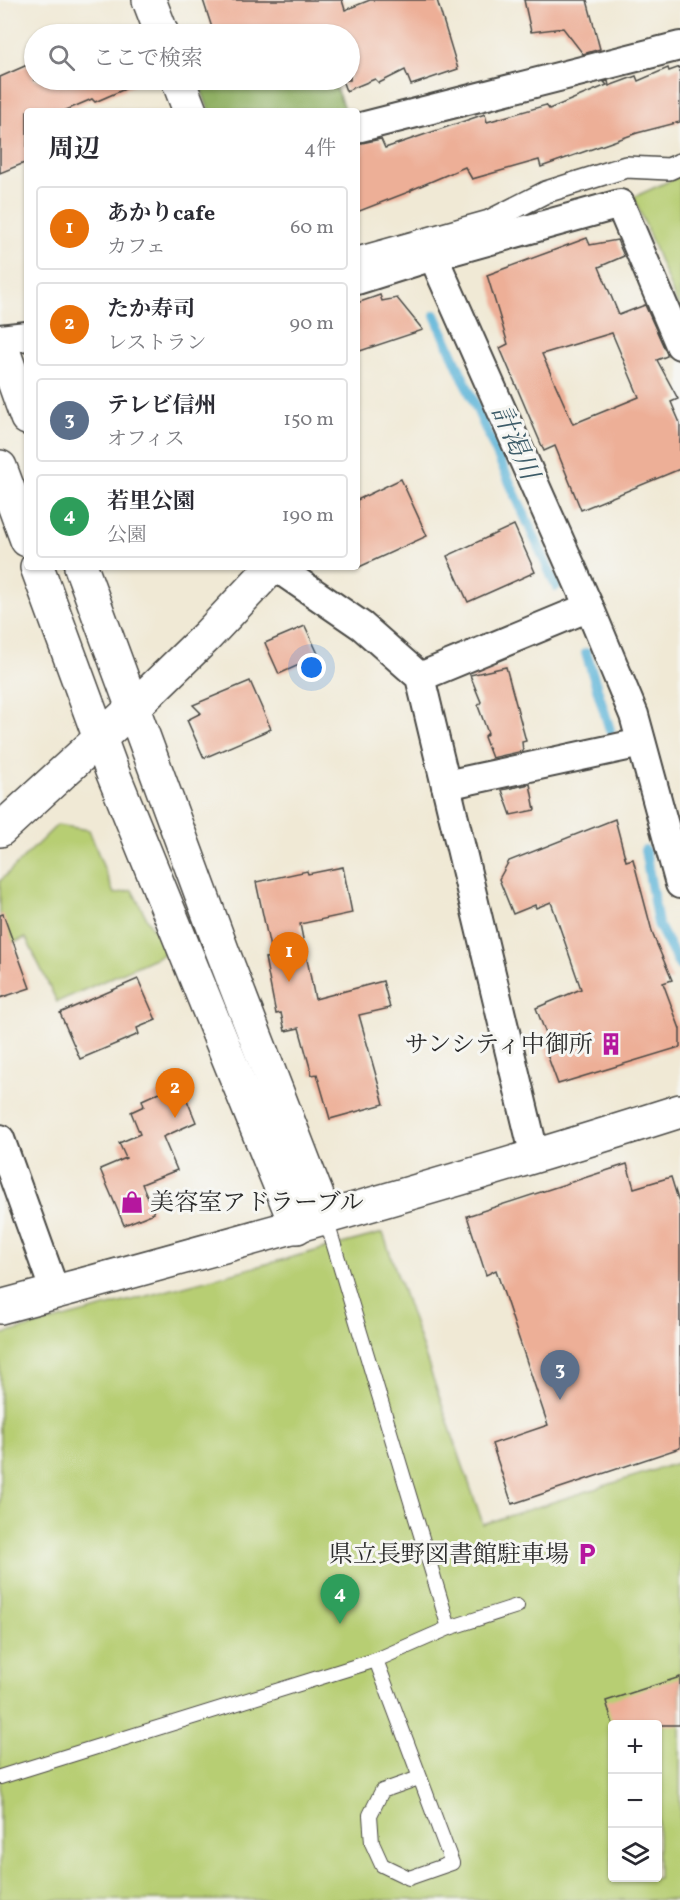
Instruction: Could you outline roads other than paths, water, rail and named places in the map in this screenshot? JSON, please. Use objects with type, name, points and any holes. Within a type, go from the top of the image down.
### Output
[{"type":"street","points":[[149,0],[158,24]]},
{"type":"street","points":[[360,127],[680,46]]},
{"type":"street","points":[[182,90],[189,108]]},
{"type":"street","points":[[360,257],[489,221],[546,192],[626,167],[669,169],[680,164]]},
{"type":"street","points":[[360,278],[433,255],[620,204],[680,345]]},
{"type":"street","points":[[433,255],[590,608],[634,715],[680,884]]},
{"type":"street","points":[[24,336],[0,340],[24,409]]},
{"type":"street","points":[[0,467],[24,532]]},
{"type":"street","points":[[38,570],[100,737],[311,1223]]},
{"type":"street","points":[[82,570],[222,950],[311,1223]]},
{"type":"street","points":[[0,830],[133,708],[271,570]]},
{"type":"street","points":[[278,570],[362,626],[420,677],[535,1157]]},
{"type":"street","points":[[420,677],[590,608]]},
{"type":"street","points":[[446,784],[642,743]]},
{"type":"street","points":[[0,1307],[311,1223],[535,1157],[680,1111]]},
{"type":"street","points":[[0,1139],[55,1292]]},
{"type":"lane","points":[[311,1223],[449,1628]]},
{"type":"lane","points":[[0,1777],[376,1660],[449,1628],[517,1605]]},
{"type":"lane","points":[[376,1660],[452,1863],[409,1878],[382,1865],[372,1843],[370,1815],[382,1791],[419,1778]]},
{"type":"waterway","name":"計渇川","points":[[435,315],[556,586]]},
{"type":"waterway","name":"計渇川","points":[[586,653],[610,730]]},
{"type":"waterway","name":"計渇川","points":[[645,850],[658,924],[680,966]]},
{"type":"place","name":"あかりcafe","points":[[289,982]]},
{"type":"place","name":"サンシティ中御所","points":[[611,1044]]},
{"type":"place","name":"たか寿司","points":[[175,1118]]},
{"type":"place","name":"美容室アドラーブル","points":[[132,1202]]},
{"type":"place","name":"テレビ信州","points":[[560,1400]]},
{"type":"place","name":"県立長野図書館駐車場","points":[[587,1554]]},
{"type":"place","name":"若里公園","points":[[340,1624]]}]
